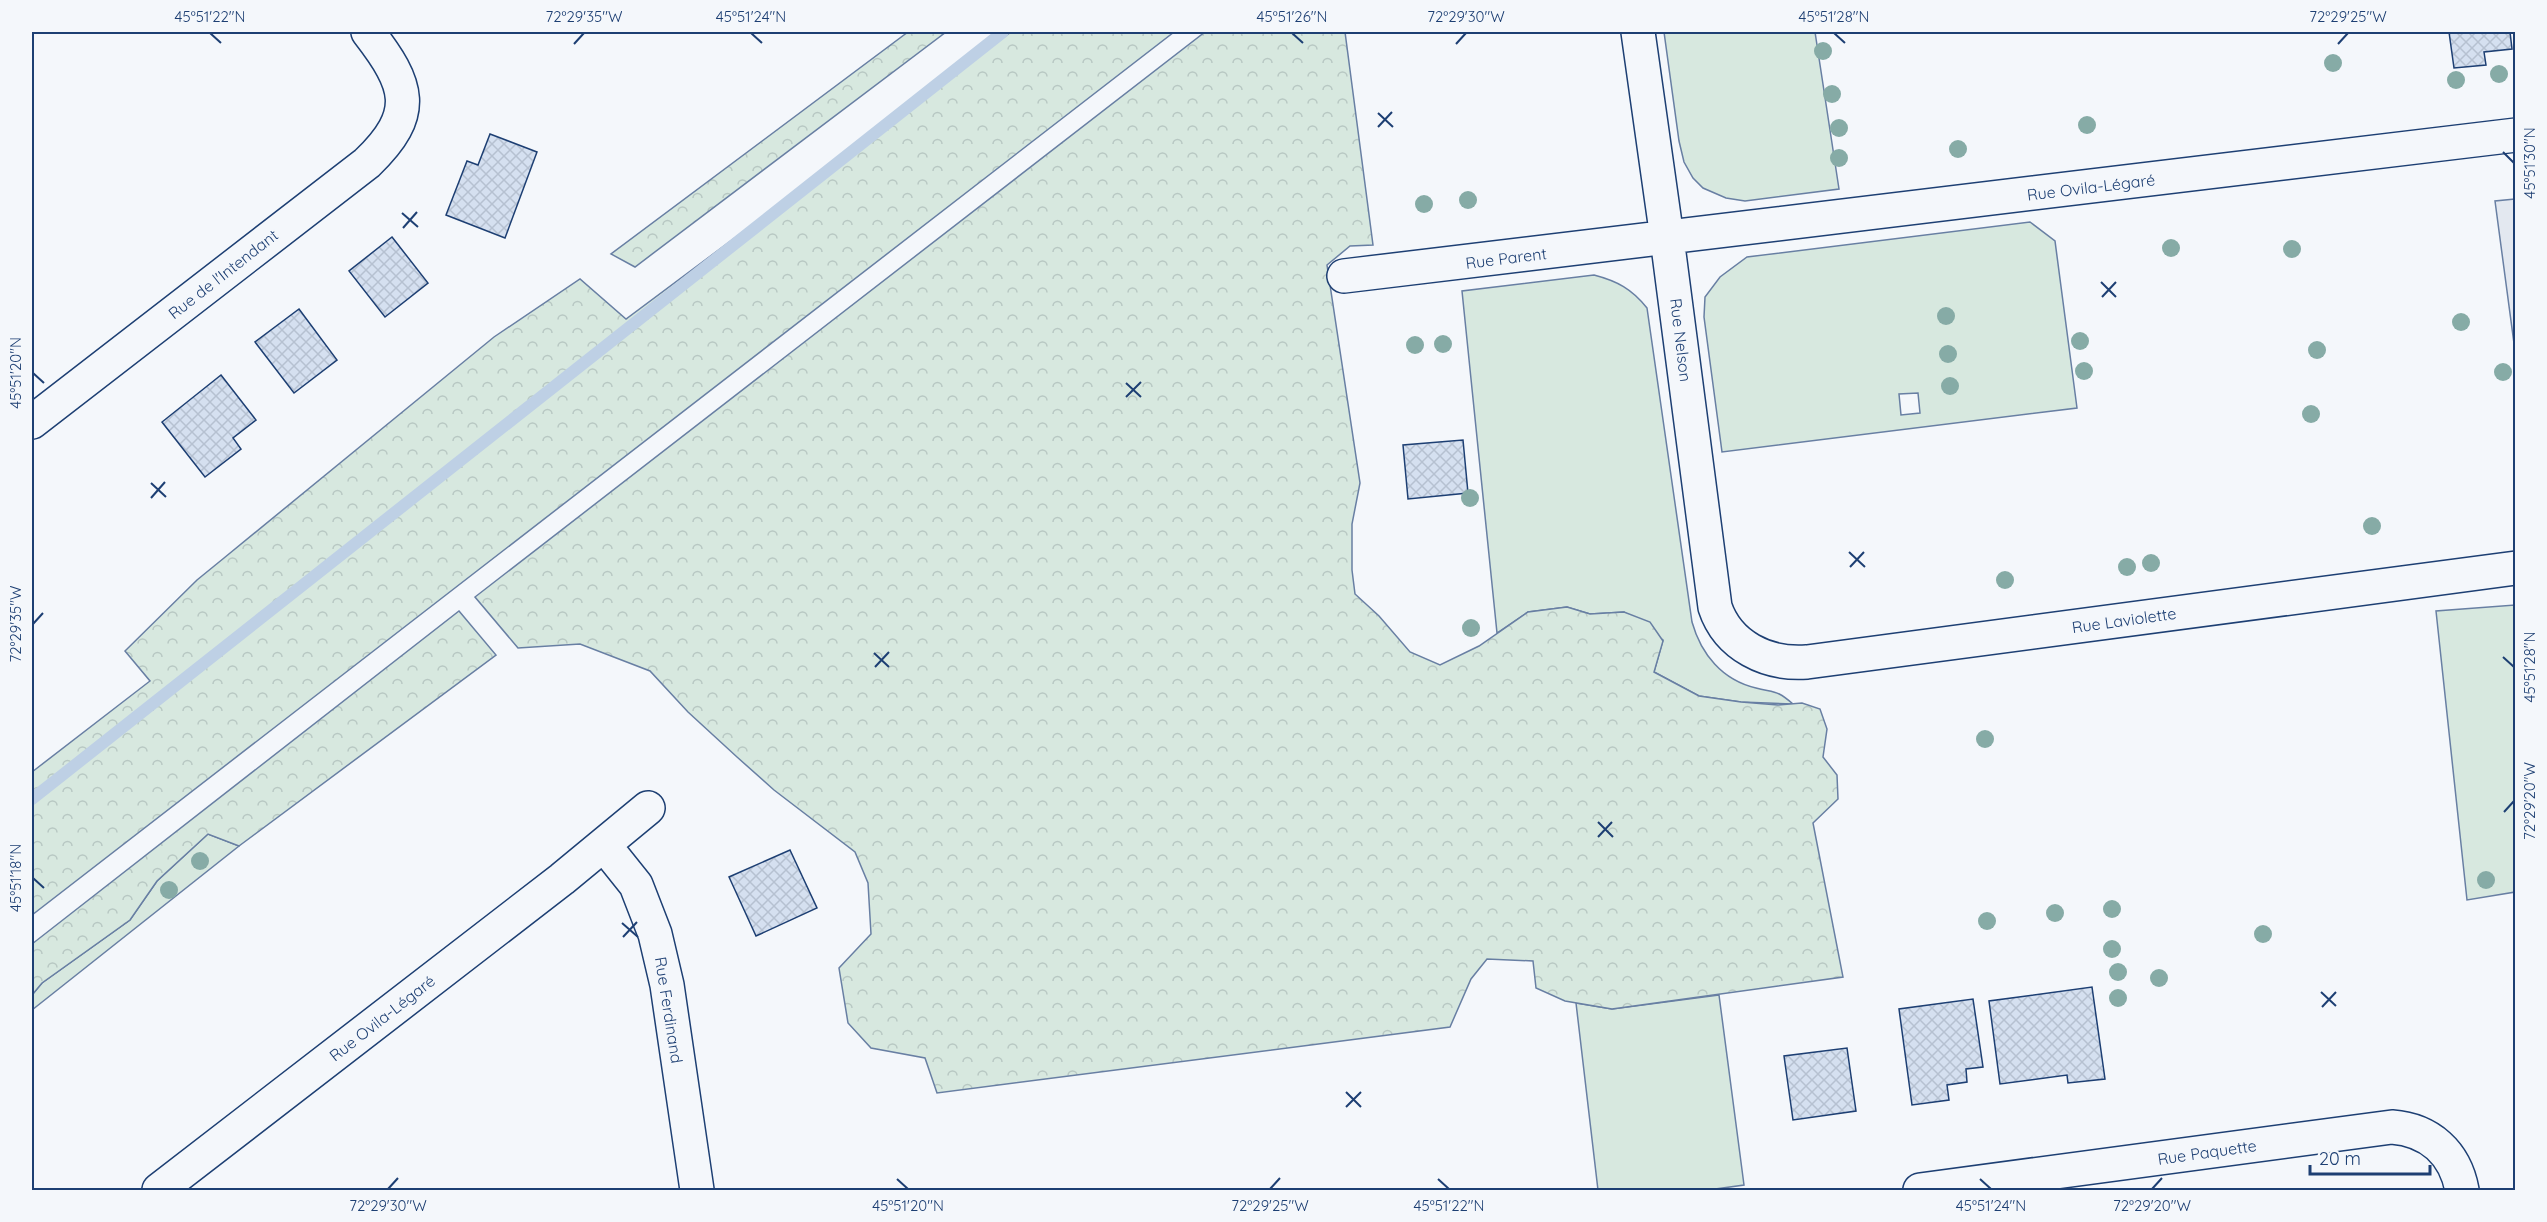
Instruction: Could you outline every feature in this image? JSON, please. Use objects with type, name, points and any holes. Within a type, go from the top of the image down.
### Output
[{"type":"street","name":"Rue de l'Intendant","points":[[32,422],[367,163],[386,145],[396,130],[402,114],[402,92],[396,71],[369,32]]},
{"type":"street","name":"Rue Nelson","points":[[1638,32],[1715,607],[1724,627],[1737,641]]},
{"type":"street","name":"Rue Ovila-Légaré","points":[[1667,238],[2516,135]]},
{"type":"street","name":"Rue Parent","points":[[1344,276],[1667,238]]},
{"type":"street","name":"Rue Laviolette","points":[[1737,641],[1757,653],[1780,661],[1807,662],[2516,568]]},
{"type":"street","name":"Rue Ovila-Légaré","points":[[159,1191],[604,845],[648,807]]},
{"type":"street","name":"Rue Ferdinand","points":[[604,845],[636,885],[655,934],[667,985],[697,1191]]},
{"type":"street","name":"Rue Paquette","points":[[1920,1191],[2392,1127],[2416,1131],[2441,1147],[2456,1168],[2462,1191]]},
{"type":"green space","points":[[908,32],[946,32],[635,267],[611,254]]},
{"type":"green space","points":[[1011,32],[1174,32],[32,915],[32,772],[150,681],[125,651],[197,580],[494,337],[580,279],[626,319]]},
{"type":"green space","points":[[1205,32],[1345,32],[1373,245],[1350,246],[1327,265],[1360,483],[1352,524],[1352,570],[1355,594],[1379,616],[1410,652],[1440,665],[1479,646],[1528,612],[1567,607],[1590,614],[1624,612],[1650,622],[1663,641],[1654,672],[1699,696],[1778,705],[1802,703],[1820,709],[1827,729],[1823,757],[1837,775],[1838,799],[1813,823],[1843,977],[1612,1009],[1565,1001],[1536,988],[1533,961],[1487,959],[1471,979],[1450,1027],[937,1093],[925,1058],[871,1048],[848,1023],[839,968],[871,934],[868,883],[855,852],[774,790],[688,712],[650,671],[580,644],[518,648],[475,597]]},
{"type":"green space","points":[[1664,32],[1815,32],[1839,189],[1745,201],[1726,198],[1703,188],[1693,178],[1684,162]]},
{"type":"green space","points":[[2030,222],[2055,241],[2077,408],[1722,452],[1704,317],[1705,297],[1720,277],[1747,257]],"holes":[[[1918,393],[1920,413],[1901,415],[1899,394]]]},
{"type":"green space","points":[[1594,275],[1624,287],[1647,308],[1692,622],[1701,645],[1715,664],[1733,679],[1780,694],[1793,704],[1741,702],[1699,696],[1654,672],[1663,640],[1624,612],[1590,614],[1567,607],[1528,612],[1497,633],[1462,291]]},
{"type":"green space","points":[[2515,605],[2515,892],[2467,900],[2436,611]]},
{"type":"green space","points":[[459,611],[496,655],[239,846],[208,834],[157,881],[130,920],[42,983],[32,995],[32,944]]},
{"type":"green space","points":[[208,834],[239,846],[32,1010],[32,995],[42,983],[130,920],[157,881]]},
{"type":"green space","points":[[1719,995],[1744,1185],[1708,1190],[1598,1190],[1576,1003],[1612,1009]]},
{"type":"shaded area","points":[[2516,199],[2515,351],[2495,201]]},
{"type":"building","points":[[2449,32],[2510,32],[2512,49],[2484,52],[2486,65],[2454,68]]},
{"type":"building","points":[[490,134],[537,152],[505,238],[446,215],[467,161],[478,165]]},
{"type":"building","points":[[392,237],[428,283],[385,317],[349,271]]},
{"type":"building","points":[[299,309],[337,360],[294,393],[255,342]]},
{"type":"building","points":[[221,375],[256,420],[233,438],[241,449],[205,477],[162,422]]},
{"type":"building","points":[[1463,440],[1468,493],[1408,499],[1403,445]]},
{"type":"building","points":[[790,850],[817,908],[756,936],[729,877]]},
{"type":"building","points":[[2092,987],[2105,1079],[2068,1083],[2067,1075],[2000,1084],[1989,1001]]},
{"type":"building","points":[[1973,999],[1983,1067],[1966,1069],[1967,1082],[1947,1085],[1949,1100],[1912,1105],[1899,1009]]},
{"type":"building","points":[[1847,1048],[1856,1111],[1793,1120],[1784,1056]]},
{"type":"waterway","points":[[32,799],[1003,32]]}]
